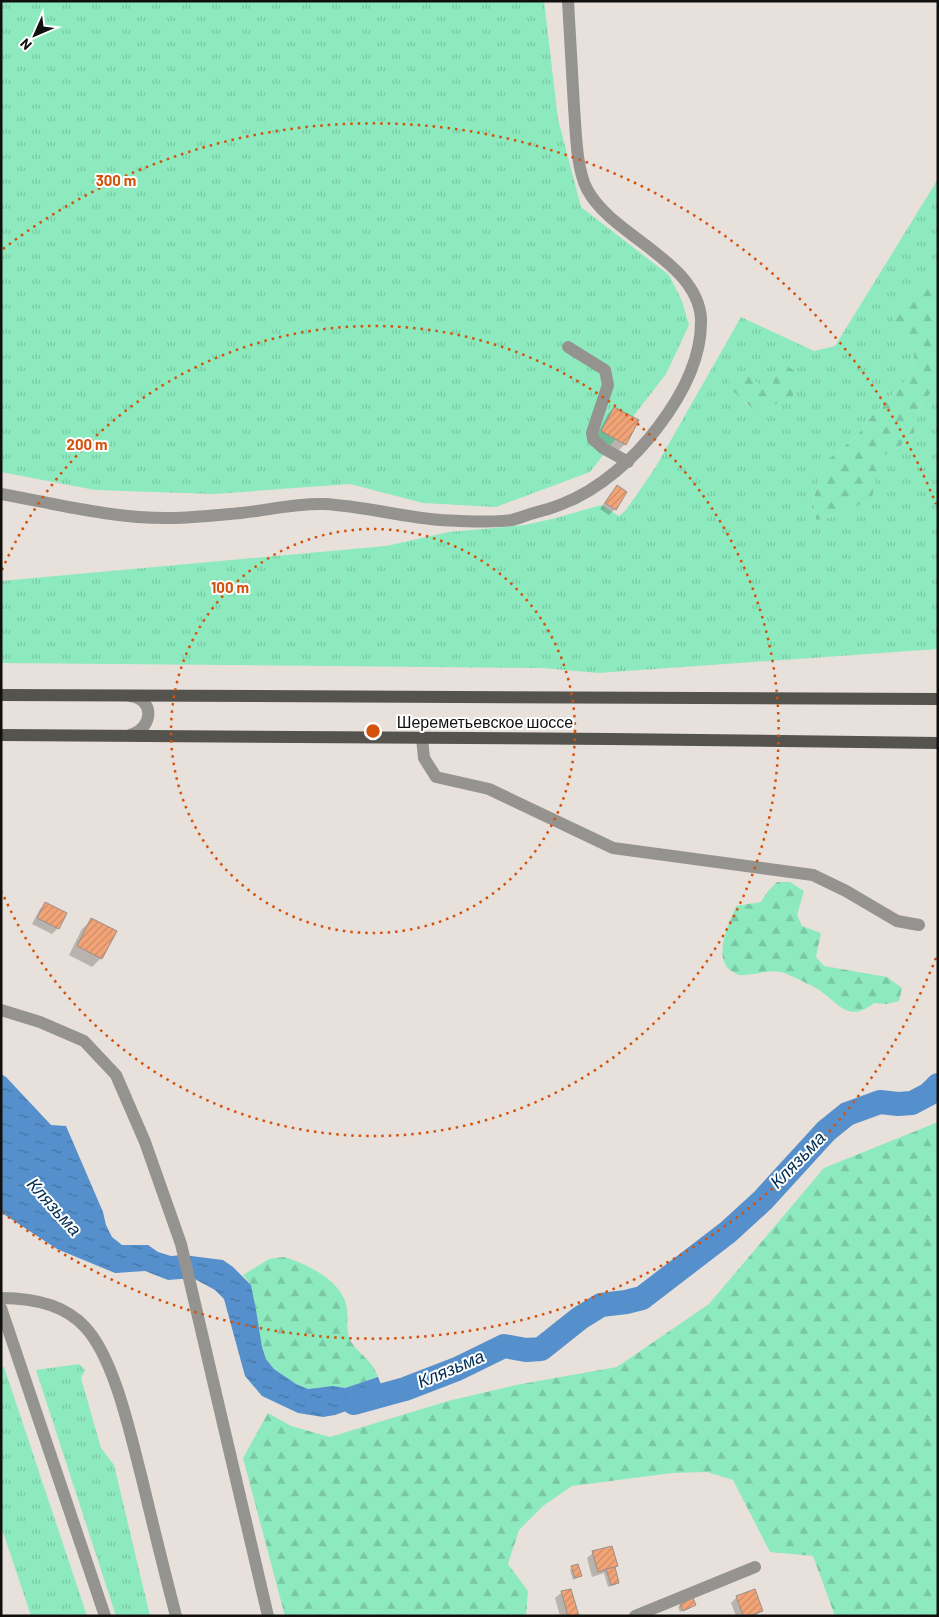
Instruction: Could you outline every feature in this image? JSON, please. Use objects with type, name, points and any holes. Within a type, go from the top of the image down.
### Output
[{"type":"main road","name":"Шереметьевское шоссе","points":[[1,695],[938,699]]},
{"type":"main road","name":"Шереметьевское шоссе","points":[[1,735],[938,743]]},
{"type":"street","points":[[1,494],[120,515],[169,518],[242,513],[285,506],[321,504],[440,520],[512,520],[563,504],[586,492],[628,462],[650,438],[672,409],[688,379],[698,348],[701,318],[695,298],[684,280],[661,257],[613,220],[594,200],[586,187],[577,152],[568,1]]},
{"type":"street","points":[[568,347],[604,370],[608,385],[592,433],[593,439],[603,448],[628,462]]},
{"type":"street","points":[[127,695],[136,696],[144,702],[148,709],[149,718],[145,727],[139,733],[130,736]]},
{"type":"street","points":[[422,738],[424,758],[436,777],[489,789],[613,848],[813,875],[846,891],[897,921],[919,925]]},
{"type":"street","points":[[1,1010],[40,1022],[84,1041],[116,1075],[145,1142],[181,1244],[268,1616]]},
{"type":"street","points":[[1,1298],[28,1300],[62,1310],[84,1326],[99,1346],[114,1381],[130,1434],[176,1616]]},
{"type":"street","points":[[1,1308],[105,1616]]},
{"type":"street","points":[[635,1616],[755,1567]]},
{"type":"green space","points":[[1,1],[544,1],[558,119],[581,207],[669,275],[682,301],[689,325],[666,374],[590,472],[496,507],[423,503],[350,484],[214,494],[95,490],[1,472]]},
{"type":"green space","points":[[938,179],[938,272],[935,272],[905,300],[899,337],[914,352],[913,373],[870,418],[857,436],[826,461],[813,500],[816,520],[845,512],[871,497],[881,457],[899,447],[914,433],[920,407],[938,387],[938,649],[598,673],[543,668],[1,663],[1,581],[386,546],[449,532],[525,525],[601,505],[619,516],[626,510],[655,468],[741,317],[814,351],[835,346]],"holes":[[[773,376],[793,395],[774,405],[767,412],[748,406],[735,391],[765,391],[773,386]]]},
{"type":"green space","points":[[935,272],[938,272],[938,387],[920,407],[914,433],[899,447],[881,457],[872,497],[846,512],[816,520],[813,500],[826,461],[857,436],[870,418],[913,373],[914,352],[899,337],[893,318],[905,300]]},
{"type":"green space","points":[[777,364],[786,365],[795,371],[793,396],[774,405],[767,412],[750,406],[726,387],[731,379],[751,376],[765,391],[773,386],[773,376]]},
{"type":"green space","points":[[777,882],[790,882],[804,891],[797,915],[802,926],[821,933],[816,957],[824,966],[887,977],[902,988],[899,1001],[887,1004],[874,1003],[856,1012],[848,1011],[821,991],[785,973],[772,971],[738,975],[733,972],[723,959],[722,950],[726,931],[736,906],[761,902]]},
{"type":"green space","points":[[938,1122],[938,1616],[835,1616],[813,1556],[770,1552],[733,1480],[707,1472],[672,1473],[572,1486],[543,1506],[519,1530],[508,1564],[528,1591],[526,1616],[285,1616],[243,1458],[268,1413],[291,1426],[330,1437],[448,1401],[516,1385],[617,1367],[709,1304],[824,1168]]},
{"type":"green space","points":[[284,1257],[314,1269],[339,1290],[347,1309],[350,1340],[372,1365],[378,1377],[345,1388],[333,1386],[308,1389],[296,1384],[274,1369],[266,1359],[262,1347],[251,1285],[243,1275],[269,1259]]},
{"type":"green space","points":[[79,1364],[85,1370],[81,1378],[101,1448],[114,1465],[150,1616],[116,1616],[36,1370]]},
{"type":"green space","points":[[1,1367],[4,1367],[87,1616],[31,1616],[1,1526]]},
{"type":"water","points":[[1,1074],[51,1125],[66,1126],[112,1237],[122,1245],[148,1245],[158,1252],[171,1256],[183,1255],[223,1260],[251,1285],[262,1347],[266,1359],[274,1369],[296,1384],[308,1389],[333,1386],[345,1388],[378,1377],[388,1402],[372,1406],[360,1406],[335,1415],[323,1417],[298,1413],[262,1396],[245,1376],[224,1299],[215,1290],[193,1278],[168,1280],[145,1271],[115,1273],[57,1249],[2,1213]]},
{"type":"building","points":[[614,407],[639,420],[626,445],[601,431]]},
{"type":"building","points":[[617,485],[627,492],[616,510],[605,503]]},
{"type":"building","points":[[45,902],[67,913],[59,929],[37,918]]},
{"type":"building","points":[[91,918],[117,931],[102,959],[77,946]]},
{"type":"building","points":[[612,1546],[618,1566],[598,1572],[592,1551]]},
{"type":"building","points":[[578,1564],[582,1576],[575,1578],[571,1566]]},
{"type":"building","points":[[615,1567],[619,1583],[611,1585],[606,1569]]},
{"type":"building","points":[[571,1589],[579,1616],[568,1616],[561,1591]]},
{"type":"building","points":[[755,1589],[763,1611],[743,1616],[736,1596]]},
{"type":"building","points":[[693,1598],[696,1605],[683,1611],[680,1604]]},
{"type":"waterway","name":"Клязьма","points":[[354,1403],[405,1389],[457,1369],[504,1346],[526,1350],[541,1349],[580,1318],[601,1305],[642,1298],[728,1232],[763,1200],[826,1131],[847,1114],[880,1102],[912,1103],[929,1094],[938,1085]]}]
